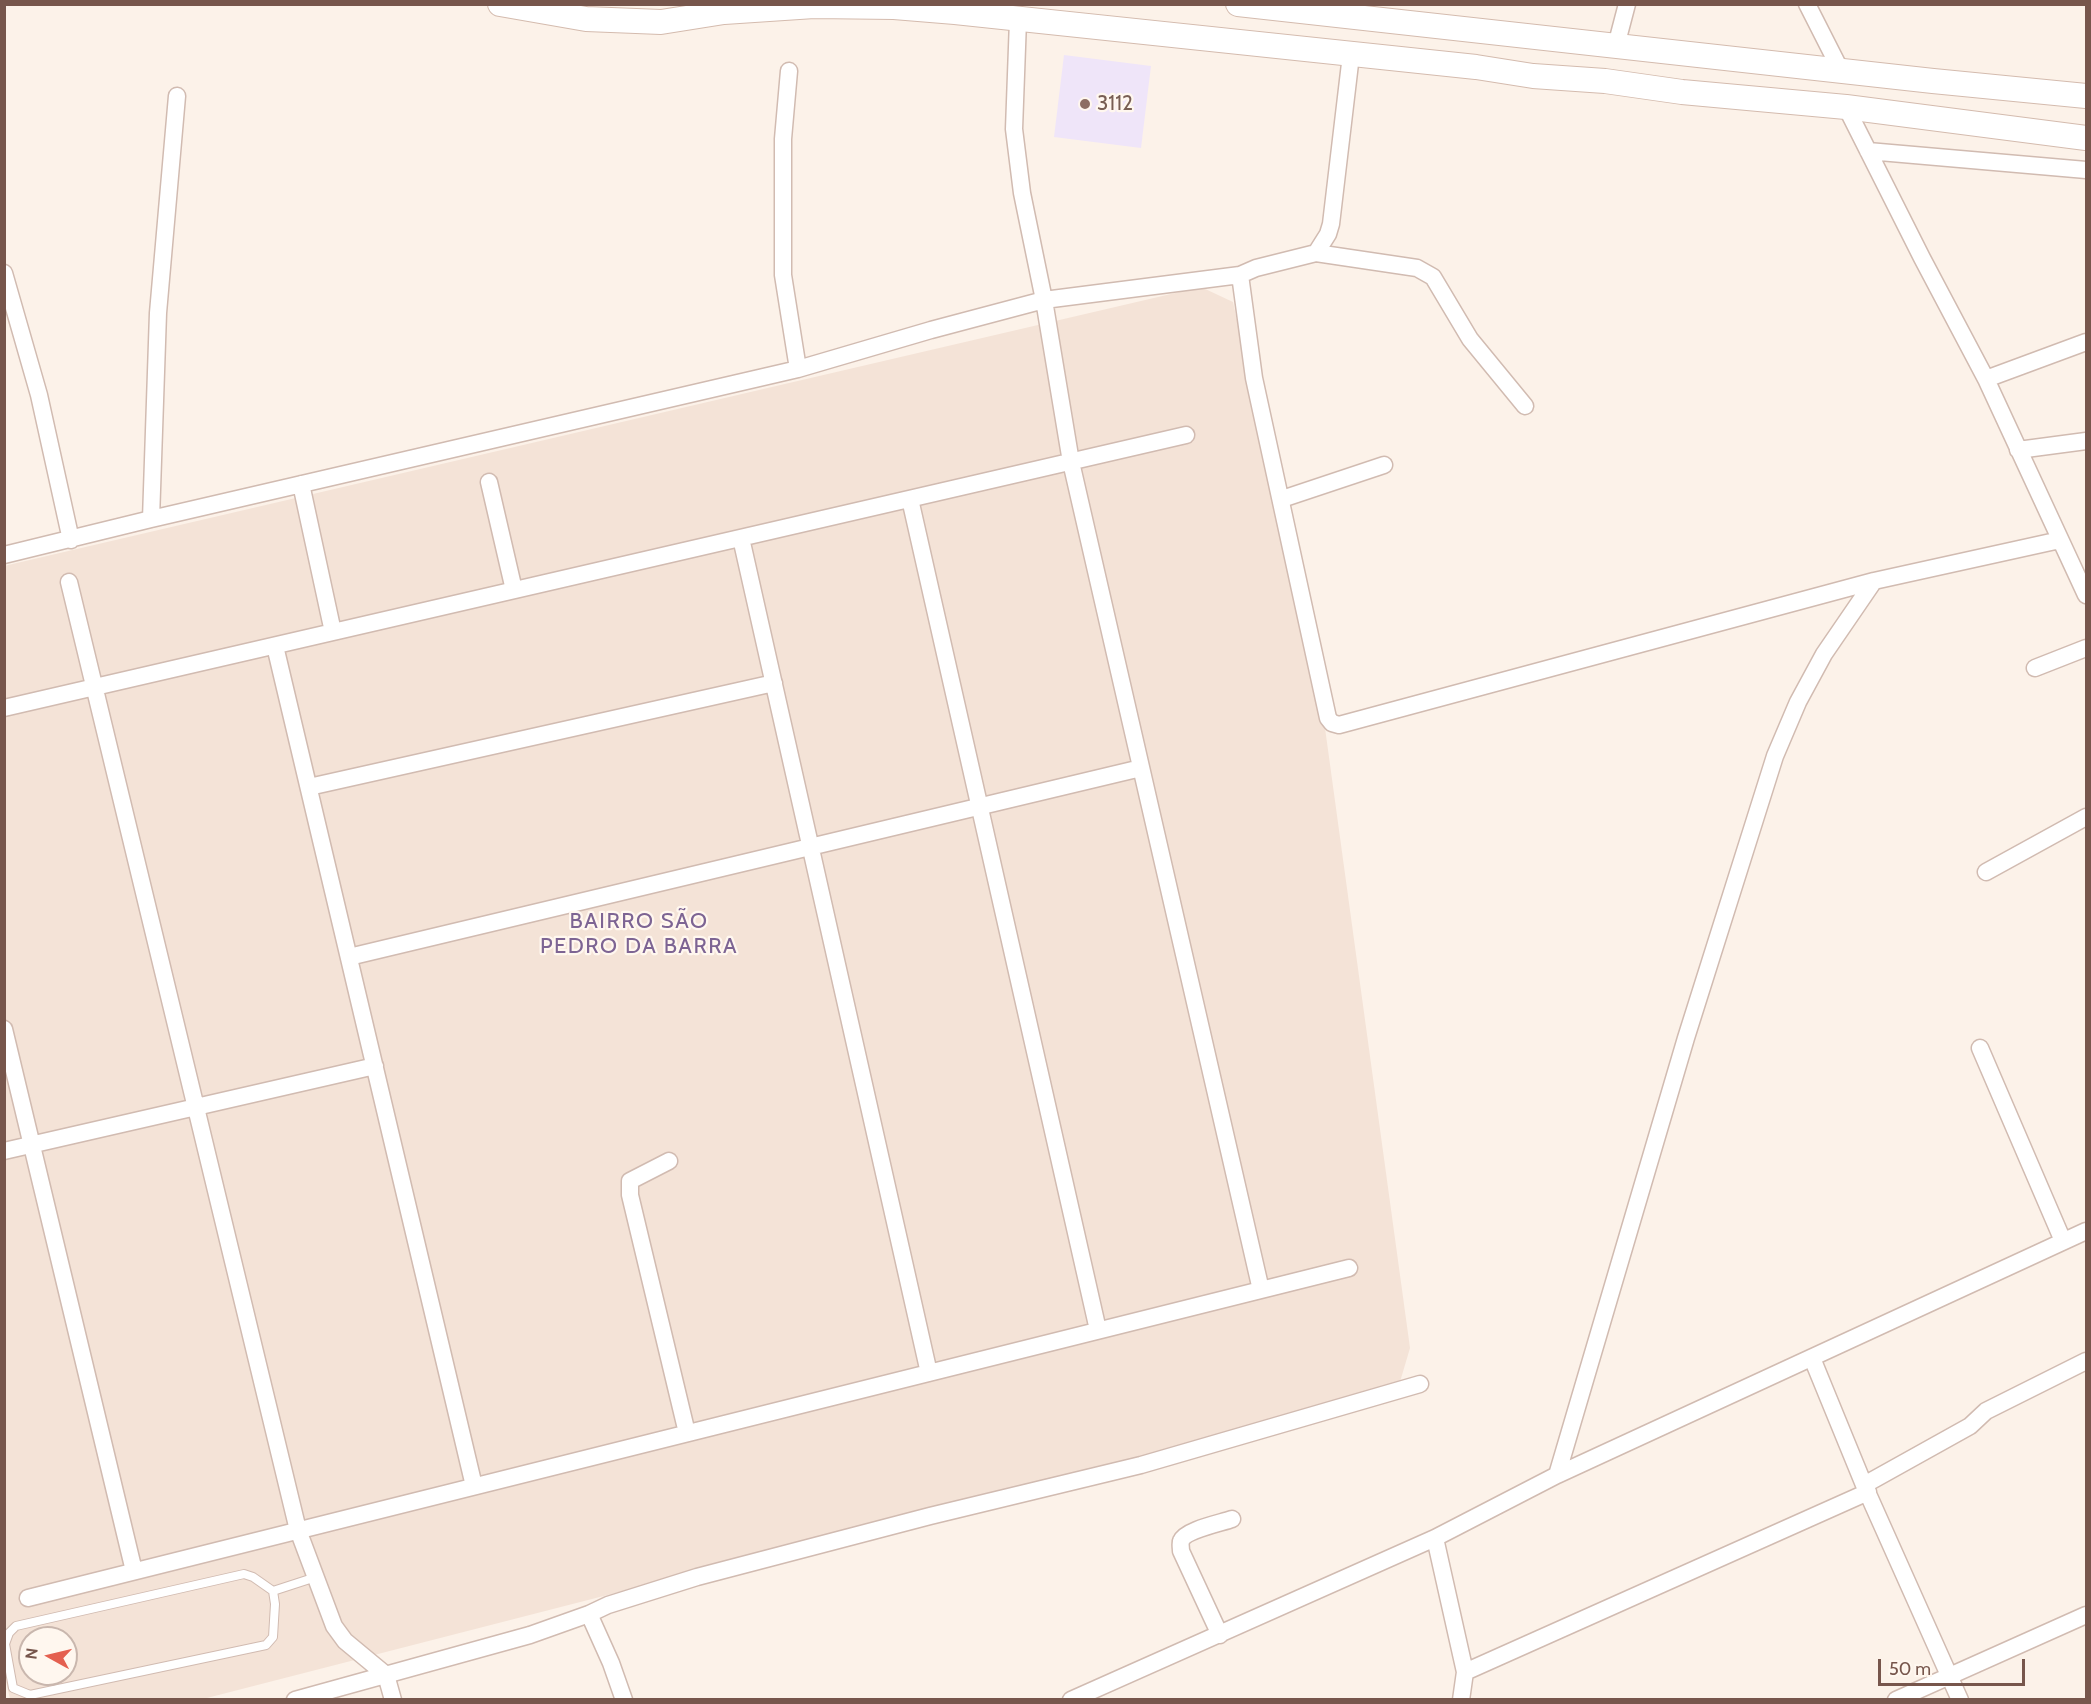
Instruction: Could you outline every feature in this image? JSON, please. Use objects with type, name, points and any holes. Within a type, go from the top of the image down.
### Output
[{"type":"main road","points":[[500,4],[586,19],[661,22],[724,12],[813,6],[894,7],[1476,67],[1533,76],[1605,81],[1694,93],[1846,106],[2086,138]]},
{"type":"main road","points":[[586,19],[608,4]]},
{"type":"main road","points":[[1238,4],[2086,96]]},
{"type":"street","points":[[1616,46],[1627,4]]},
{"type":"street","points":[[1807,4],[1841,71]]},
{"type":"street","points":[[1018,20],[1014,129],[1022,193],[1044,300],[1071,462],[1261,1290]]},
{"type":"street","points":[[1316,253],[1328,234],[1331,224],[1351,55]]},
{"type":"street","points":[[789,71],[783,139],[783,275],[798,369]]},
{"type":"street","points":[[151,519],[158,313],[177,96]]},
{"type":"street","points":[[1846,106],[1986,379],[2086,595]]},
{"type":"street","points":[[1868,151],[2086,170]]},
{"type":"street","points":[[4,555],[798,369],[1044,300],[1240,275],[1256,268],[1316,253],[1417,268],[1433,277],[1470,339],[1525,406]]},
{"type":"street","points":[[4,273],[39,395],[71,540]]},
{"type":"street","points":[[1240,275],[1254,378],[1328,718],[1332,723],[1339,725],[1874,580],[2060,540]]},
{"type":"street","points":[[1986,379],[2086,342]]},
{"type":"street","points":[[4,708],[1186,435]]},
{"type":"street","points":[[2018,450],[2086,441]]},
{"type":"street","points":[[1282,500],[1384,465]]},
{"type":"street","points":[[489,482],[514,590]]},
{"type":"street","points":[[302,484],[333,632]]},
{"type":"street","points":[[910,499],[1098,1330]]},
{"type":"street","points":[[741,538],[929,1373]]},
{"type":"street","points":[[1557,1475],[1690,1026],[1775,756],[1798,702],[1820,661],[1874,580]]},
{"type":"street","points":[[69,582],[298,1530],[339,1635],[386,1675],[393,1700]]},
{"type":"street","points":[[276,646],[474,1486]]},
{"type":"street","points":[[2035,668],[2086,648]]},
{"type":"street","points":[[309,787],[774,683]]},
{"type":"street","points":[[349,957],[1141,768]]},
{"type":"street","points":[[1986,872],[2086,817]]},
{"type":"street","points":[[4,1029],[134,1571]]},
{"type":"street","points":[[1980,1048],[2064,1241]]},
{"type":"street","points":[[4,1151],[375,1066]]},
{"type":"street","points":[[669,1161],[630,1180],[630,1196],[687,1433]]},
{"type":"street","points":[[1071,1700],[1435,1538],[1557,1475],[2086,1231]]},
{"type":"street","points":[[28,1598],[1349,1268]]},
{"type":"street","points":[[1812,1358],[1866,1488],[1960,1700]]},
{"type":"street","points":[[1465,1672],[1866,1488],[1970,1426],[1986,1411],[2086,1361]]},
{"type":"street","points":[[295,1700],[530,1635],[608,1605],[697,1576],[1141,1465],[1420,1384]]},
{"type":"street","points":[[1220,1635],[1181,1551],[1180,1543],[1182,1538],[1189,1533],[1232,1519]]},
{"type":"street","points":[[1435,1538],[1465,1672],[1461,1700]]},
{"type":"street","points":[[589,1614],[611,1663],[624,1700]]},
{"type":"street","points":[[1896,1700],[2086,1615]]},
{"type":"lane","points":[[244,1574],[253,1577],[273,1591],[275,1604],[273,1637],[266,1644],[30,1695],[13,1688],[5,1644],[9,1633],[16,1626],[244,1574]]},
{"type":"lane","points":[[273,1591],[316,1577]]},
{"type":"shaded area","points":[[1064,55],[1151,66],[1141,148],[1054,137]]},
{"type":"shaded area","points":[[1201,287],[1233,302],[1325,728],[1410,1348],[1397,1392],[203,1699],[10,1699],[4,1673],[4,566]]},
{"type":"place","name":"3112","points":[[1085,104]]},
{"type":"district","name":"BAIRRO SÃO PEDRO DA BARRA","points":[[639,934]]}]
